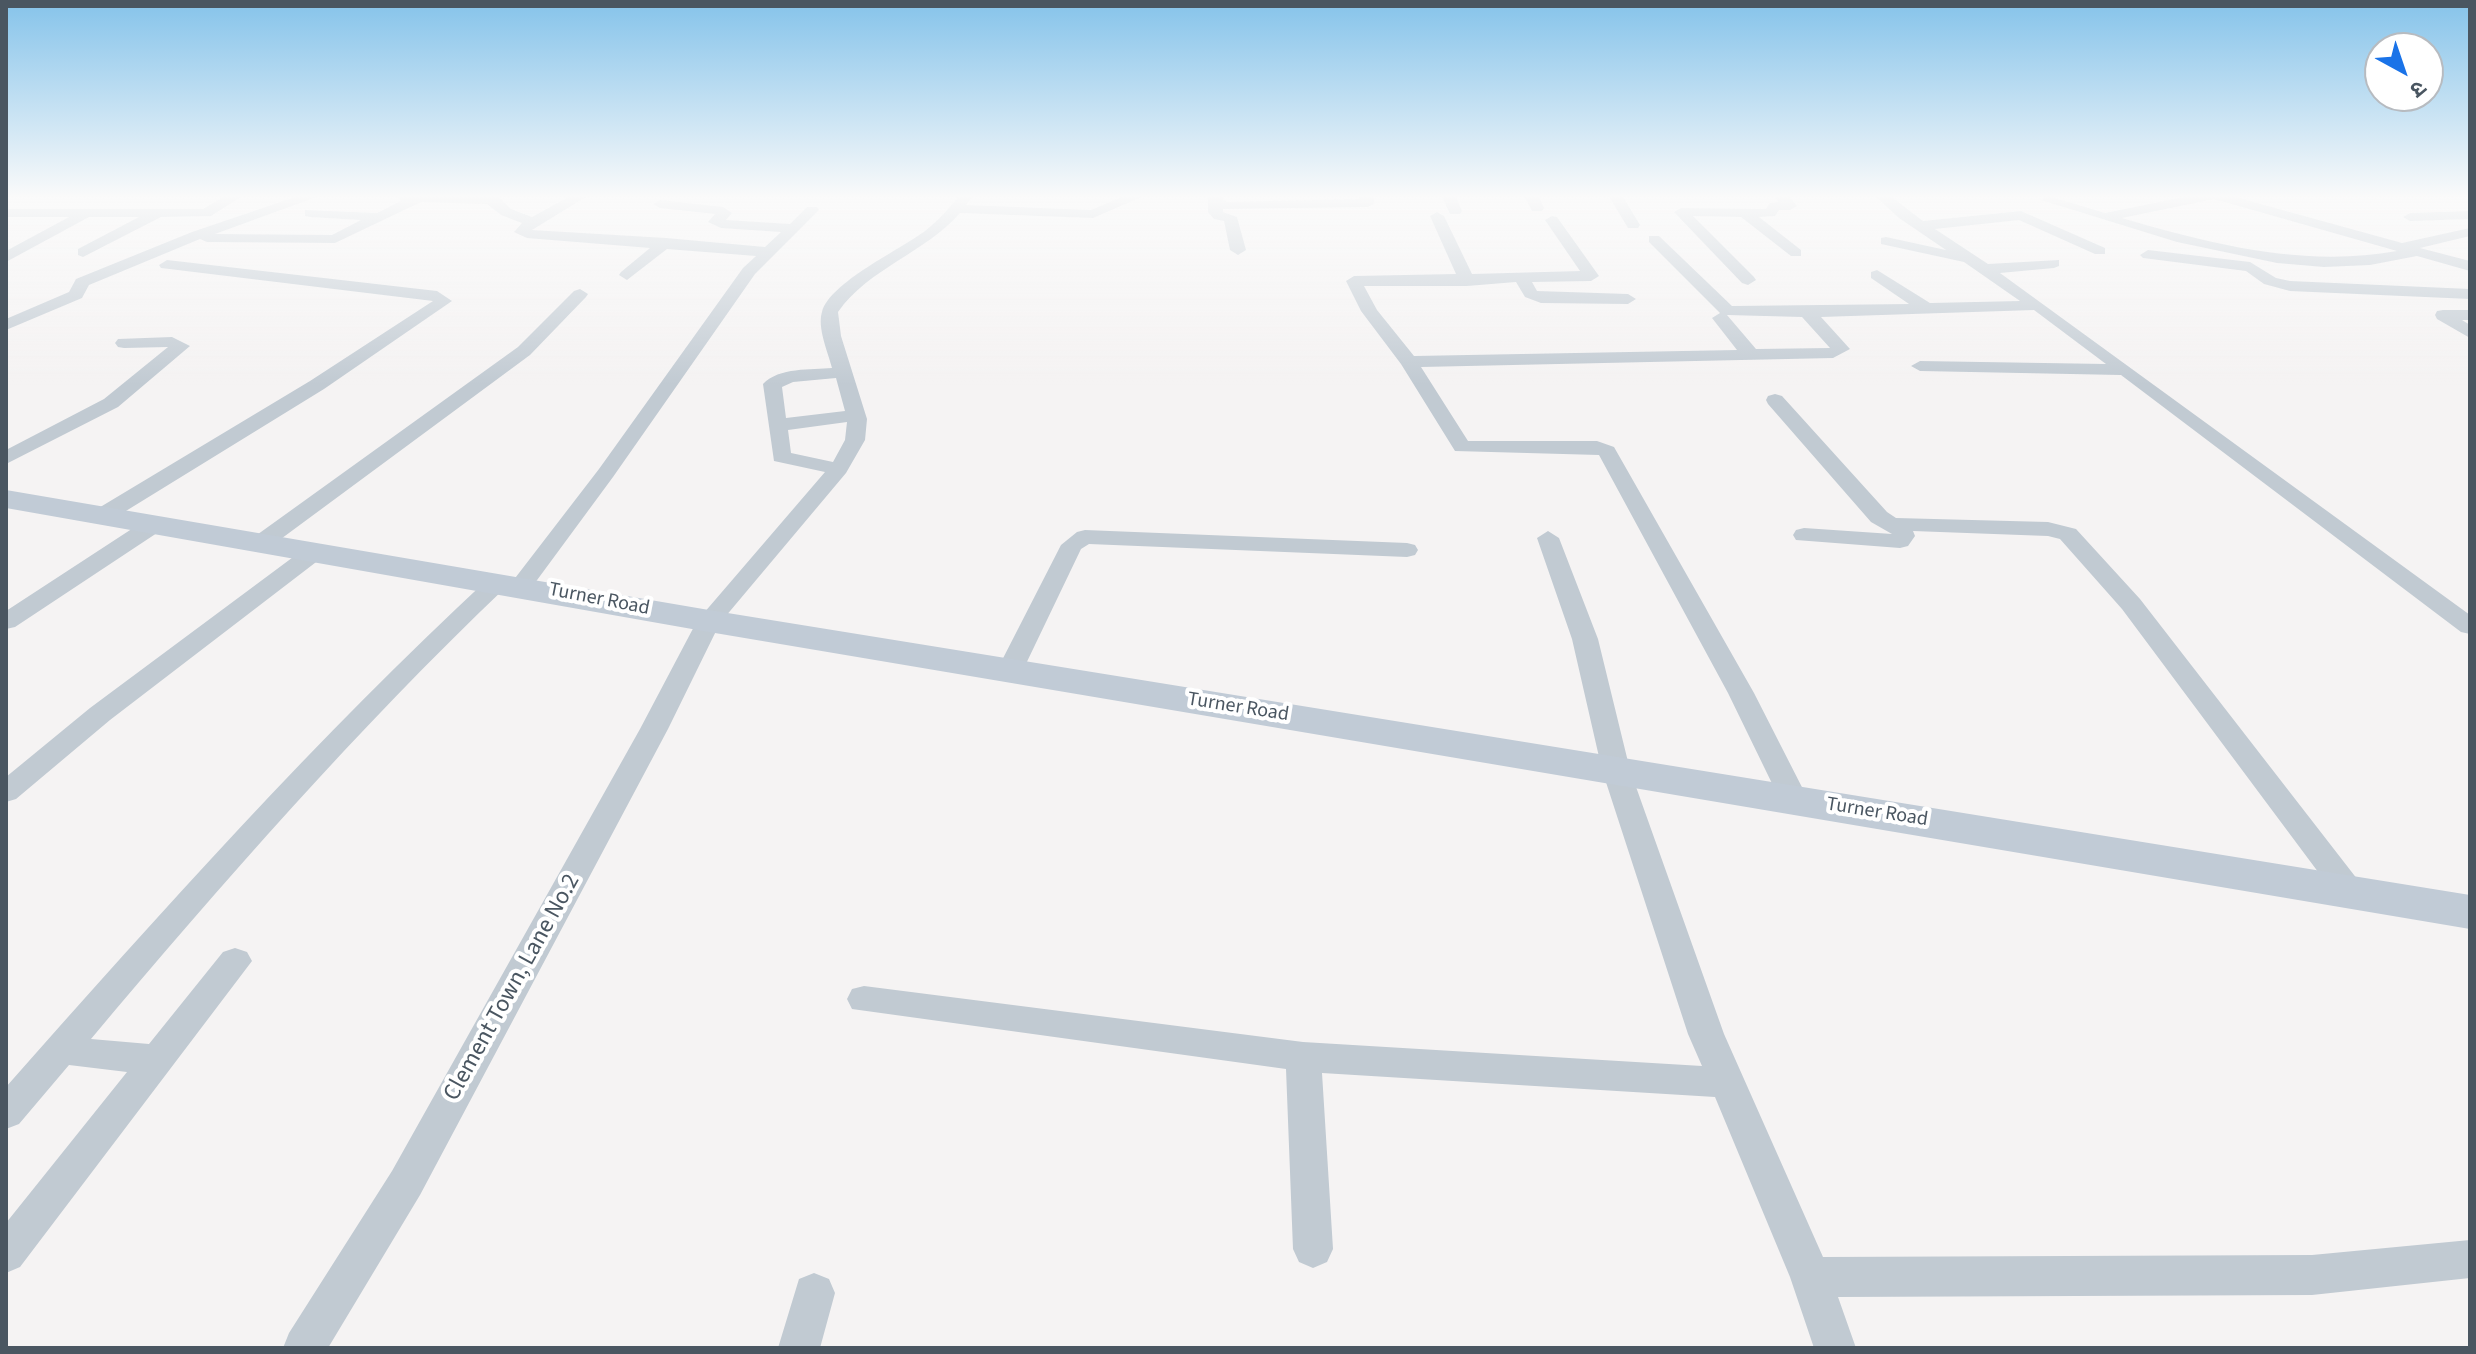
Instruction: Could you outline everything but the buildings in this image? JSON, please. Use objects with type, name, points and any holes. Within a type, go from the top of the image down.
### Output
[{"type":"main road","name":"Turner Road","points":[[6,499],[510,584],[709,621],[2470,912]]},
{"type":"street","points":[[6,325],[76,295],[82,282],[141,258]]},
{"type":"street","points":[[627,275],[647,258]]},
{"type":"street","points":[[6,1113],[232,854],[416,656],[510,584],[761,258]]},
{"type":"street","points":[[778,425],[856,415],[830,325],[830,312],[867,277],[894,258]]},
{"type":"street","points":[[1456,258],[1467,281]]},
{"type":"street","points":[[1579,258],[1591,276],[1354,281],[1369,311],[1409,362],[1462,447],[1597,447],[1607,451],[1741,693],[1793,799]]},
{"type":"street","points":[[1673,258],[1722,308],[1736,312],[2038,305]]},
{"type":"street","points":[[1727,258],[1748,280]]},
{"type":"street","points":[[1956,258],[1980,264],[2054,263]]},
{"type":"street","points":[[1971,258],[2470,627]]},
{"type":"street","points":[[2176,258],[2253,267],[2270,281],[2290,286],[2470,294]]},
{"type":"street","points":[[2284,258],[2373,261],[2382,258]]},
{"type":"street","points":[[2439,258],[2470,266]]},
{"type":"street","points":[[100,517],[317,385],[444,301],[437,296],[167,265]]},
{"type":"street","points":[[1877,275],[1926,308]]},
{"type":"street","points":[[1522,279],[1531,294],[1541,298],[1628,299]]},
{"type":"street","points":[[262,542],[524,351],[580,294]]},
{"type":"street","points":[[1409,362],[1833,353],[1841,349],[1807,312]]},
{"type":"street","points":[[2470,315],[2443,315],[2470,333]]},
{"type":"street","points":[[1720,318],[1750,354]]},
{"type":"street","points":[[6,458],[122,397],[181,346],[172,342],[124,343]]},
{"type":"street","points":[[1920,366],[2126,370]]},
{"type":"street","points":[[839,469],[782,458],[772,384],[790,377],[844,372]]},
{"type":"street","points":[[1775,400],[1879,517],[1898,525],[2048,529],[2068,534],[2131,604],[2350,892]]},
{"type":"street","name":"Clement Town, Lane No.2","points":[[304,1348],[406,1183],[647,743],[709,621],[839,469],[855,440],[856,415]]},
{"type":"street","points":[[6,622],[155,524]]},
{"type":"street","points":[[1804,535],[1900,541],[1904,536],[1898,525]]},
{"type":"street","points":[[1010,670],[1072,545],[1085,537],[1407,550]]},
{"type":"street","points":[[1548,538],[1585,639],[1616,770],[1706,1034],[1811,1277],[1835,1348]]},
{"type":"street","points":[[6,792],[100,714],[316,551]]},
{"type":"street","points":[[6,1254],[235,961]]},
{"type":"street","points":[[864,999],[1303,1057],[1728,1083]]},
{"type":"street","points":[[61,1050],[157,1060]]},
{"type":"street","points":[[1303,1057],[1313,1249]]},
{"type":"street","points":[[1811,1277],[2312,1275],[2470,1259]]},
{"type":"street","points":[[799,1348],[814,1293]]}]
